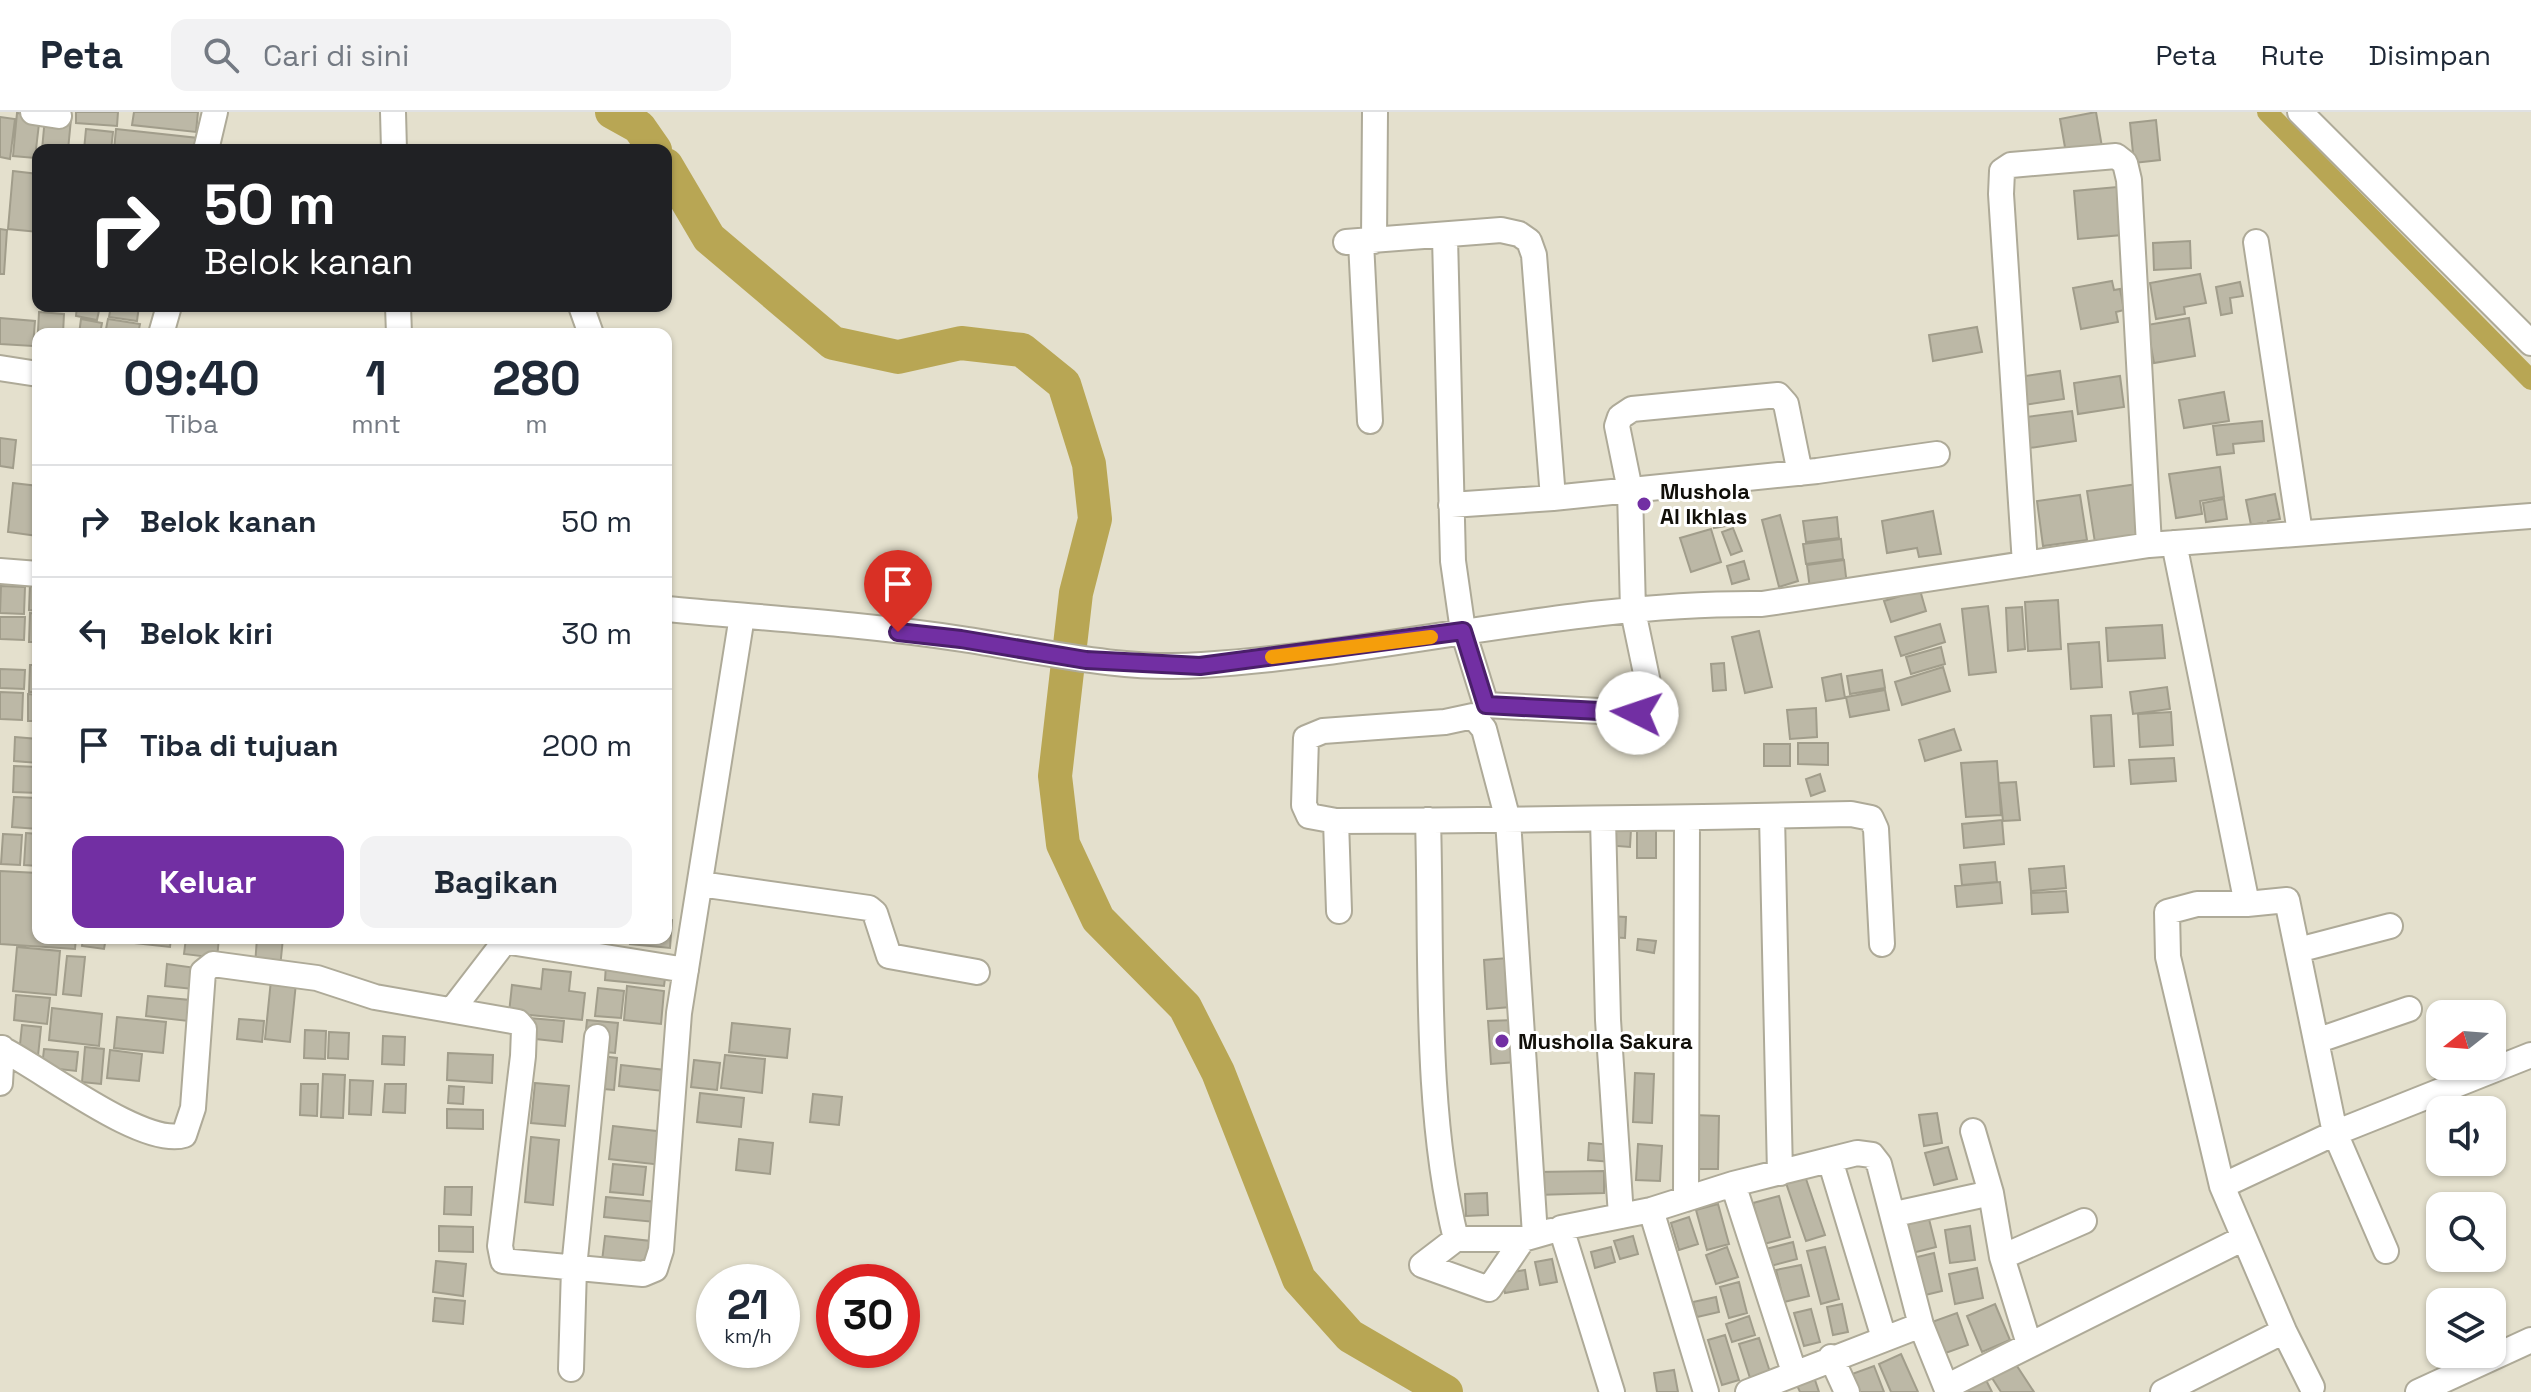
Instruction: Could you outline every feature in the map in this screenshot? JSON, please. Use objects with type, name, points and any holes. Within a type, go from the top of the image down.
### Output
[{"type":"street","points":[[33,112],[59,116]]},
{"type":"street","points":[[207,144],[215,112]]},
{"type":"street","points":[[393,112],[394,144]]},
{"type":"street","points":[[1370,421],[1360,242],[1375,112]]},
{"type":"street","points":[[2300,112],[2531,343]]},
{"type":"street","points":[[2025,564],[2001,194],[2002,171],[2011,165],[2116,156],[2125,163],[2129,180],[2149,545]]},
{"type":"street","points":[[1360,242],[1445,237],[1478,230],[1501,230],[1519,234],[1529,241],[1534,255],[1553,498]]},
{"type":"street","points":[[1445,237],[1453,561],[1463,631],[1486,705],[1637,713],[1651,697],[1633,611],[1630,490],[1617,426],[1625,413],[1778,395],[1786,404],[1800,473]]},
{"type":"street","points":[[2256,242],[2300,533]]},
{"type":"street","points":[[0,368],[32,373]]},
{"type":"street","points":[[1451,505],[1800,473],[1937,454]]},
{"type":"street","points":[[672,610],[961,639],[1086,660],[1200,666],[1633,611],[1720,603],[1762,604],[2149,545],[2531,516]]},
{"type":"street","points":[[2174,543],[2247,904]]},
{"type":"street","points":[[0,571],[32,574]]},
{"type":"street","points":[[0,1083],[1,1048],[114,1116],[160,1136],[175,1138],[184,1135],[193,1108],[206,966],[219,963],[317,978],[375,997],[501,1016],[518,1022],[524,1029],[500,1246],[503,1261],[643,1274],[655,1269],[661,1250],[679,1013],[742,616]]},
{"type":"street","points":[[1882,944],[1876,829],[1871,818],[1851,814],[1687,818],[1508,820],[1336,821],[1309,816],[1304,805],[1306,738],[1323,731],[1445,722],[1473,716],[1484,729],[1508,820],[1529,1237],[1489,1289],[1422,1265],[1456,1239],[1529,1237],[1651,1210],[1733,1184],[1857,1153],[1872,1155],[1879,1164],[1895,1214],[1921,1325],[1947,1390],[2029,1344],[2242,1239]]},
{"type":"street","points":[[1772,816],[1780,1173]]},
{"type":"street","points":[[1686,1199],[1687,818]]},
{"type":"street","points":[[1603,819],[1608,1020],[1621,1216]]},
{"type":"street","points":[[1428,820],[1436,1094],[1443,1178],[1456,1239]]},
{"type":"street","points":[[1336,821],[1339,911]]},
{"type":"street","points":[[700,884],[869,908],[875,913],[884,951],[889,956],[977,972]]},
{"type":"street","points":[[2312,1387],[2242,1239],[2222,1186],[2168,957],[2167,912],[2197,904],[2287,900],[2335,1133],[2386,1251]]},
{"type":"street","points":[[2298,950],[2390,926]]},
{"type":"street","points":[[452,1010],[503,944]]},
{"type":"street","points":[[524,944],[686,970]]},
{"type":"street","points":[[2316,1041],[2409,1009]]},
{"type":"street","points":[[571,1369],[574,1268],[597,1037]]},
{"type":"street","points":[[2222,1186],[2335,1133],[2531,1055]]},
{"type":"street","points":[[1973,1131],[1991,1193],[2002,1257],[2029,1344]]},
{"type":"street","points":[[1830,1160],[1884,1338]]},
{"type":"street","points":[[1733,1184],[1794,1372]]},
{"type":"street","points":[[1895,1214],[1991,1193]]},
{"type":"street","points":[[1651,1210],[1706,1392]]},
{"type":"street","points":[[2002,1257],[2084,1221]]},
{"type":"street","points":[[1561,1228],[1612,1392]]},
{"type":"street","points":[[1748,1392],[1831,1357],[1921,1325]]},
{"type":"street","points":[[2163,1392],[2284,1331]]},
{"type":"street","points":[[2418,1392],[2531,1340]]},
{"type":"street","points":[[1831,1357],[1847,1392]]},
{"type":"building","points":[[76,112],[118,112],[117,126],[76,123]]},
{"type":"building","points":[[134,112],[198,112],[196,132],[132,125]]},
{"type":"building","points":[[2096,112],[2102,147],[2066,153],[2060,119]]},
{"type":"building","points":[[17,113],[40,115],[37,144],[32,144],[32,158],[13,156]]},
{"type":"building","points":[[0,117],[15,119],[10,159],[0,157]]},
{"type":"building","points":[[45,117],[71,119],[69,144],[43,144]]},
{"type":"building","points":[[2156,120],[2160,160],[2134,163],[2130,123]]},
{"type":"building","points":[[86,129],[113,132],[112,144],[85,144]]},
{"type":"building","points":[[116,129],[198,138],[198,144],[115,144]]},
{"type":"building","points":[[13,171],[32,173],[32,231],[8,229]]},
{"type":"building","points":[[2117,187],[2122,235],[2078,239],[2074,191]]},
{"type":"building","points":[[0,229],[7,230],[4,274],[0,274]]},
{"type":"building","points":[[2190,241],[2191,268],[2154,270],[2153,243]]},
{"type":"building","points":[[2200,274],[2206,303],[2184,307],[2185,314],[2156,319],[2150,283]]},
{"type":"building","points":[[2112,281],[2114,290],[2120,289],[2124,310],[2116,312],[2118,322],[2081,329],[2073,288]]},
{"type":"building","points":[[2240,282],[2243,296],[2230,298],[2232,313],[2221,315],[2216,287]]},
{"type":"building","points":[[39,312],[64,314],[63,328],[38,328]]},
{"type":"building","points":[[76,312],[99,312],[97,320],[76,316]]},
{"type":"building","points":[[110,312],[138,312],[137,321],[109,317]]},
{"type":"building","points":[[0,318],[35,321],[32,346],[0,344]]},
{"type":"building","points":[[2189,318],[2195,356],[2154,363],[2147,325]]},
{"type":"building","points":[[81,319],[102,323],[101,328],[80,328]]},
{"type":"building","points":[[108,319],[140,324],[139,328],[106,328]]},
{"type":"building","points":[[1977,327],[1982,352],[1933,361],[1929,335]]},
{"type":"building","points":[[2060,371],[2064,399],[2023,405],[2018,377]]},
{"type":"building","points":[[2120,376],[2124,407],[2078,414],[2074,383]]},
{"type":"building","points":[[2224,392],[2229,421],[2184,428],[2179,400]]},
{"type":"building","points":[[2072,411],[2076,441],[2023,449],[2019,418]]},
{"type":"building","points":[[2262,421],[2264,441],[2233,444],[2234,453],[2217,455],[2213,426]]},
{"type":"building","points":[[0,438],[16,440],[13,468],[0,466]]},
{"type":"building","points":[[2220,467],[2224,497],[2200,501],[2202,514],[2176,518],[2169,474]]},
{"type":"building","points":[[13,483],[32,485],[32,535],[8,532]]},
{"type":"building","points":[[2138,484],[2146,542],[2096,549],[2087,491]]},
{"type":"building","points":[[2275,494],[2280,519],[2268,521],[2269,528],[2263,530],[2262,523],[2251,525],[2246,500]]},
{"type":"building","points":[[2080,495],[2087,540],[2043,546],[2037,501]]},
{"type":"building","points":[[2224,499],[2227,519],[2206,522],[2203,503]]},
{"type":"building","points":[[1933,511],[1941,554],[1919,557],[1917,548],[1887,553],[1882,521]]},
{"type":"building","points":[[1730,512],[1732,525],[1714,528],[1712,515]]},
{"type":"building","points":[[1780,515],[1798,581],[1779,587],[1762,520]]},
{"type":"building","points":[[1837,517],[1839,538],[1806,542],[1803,521]]},
{"type":"building","points":[[1733,528],[1742,551],[1731,555],[1722,532]]},
{"type":"building","points":[[1711,529],[1721,562],[1691,572],[1680,538]]},
{"type":"building","points":[[1841,539],[1843,559],[1806,564],[1803,544]]},
{"type":"building","points":[[1844,560],[1847,585],[1810,589],[1807,565]]},
{"type":"building","points":[[1744,561],[1749,579],[1732,584],[1727,566]]},
{"type":"building","points":[[30,584],[32,610],[29,610]]},
{"type":"building","points":[[1,586],[25,587],[24,614],[0,613]]},
{"type":"building","points":[[1920,590],[1926,611],[1891,622],[1884,601]]},
{"type":"building","points":[[2058,600],[2061,649],[2028,651],[2025,602]]},
{"type":"building","points":[[1988,606],[1996,672],[1969,675],[1962,609]]},
{"type":"building","points":[[2022,607],[2025,649],[2008,651],[2006,608]]},
{"type":"building","points":[[30,613],[32,642],[29,642]]},
{"type":"building","points":[[0,617],[25,617],[24,640],[0,639]]},
{"type":"building","points":[[1940,624],[1945,642],[1901,656],[1895,637]]},
{"type":"building","points":[[2162,625],[2165,658],[2108,661],[2106,628]]},
{"type":"building","points":[[1759,631],[1772,687],[1745,693],[1732,637]]},
{"type":"building","points":[[2099,642],[2102,687],[2071,689],[2068,644]]},
{"type":"building","points":[[1941,647],[1945,664],[1911,674],[1906,657]]},
{"type":"building","points":[[1724,663],[1726,690],[1713,691],[1711,664]]},
{"type":"building","points":[[30,665],[32,665],[32,692],[29,692]]},
{"type":"building","points":[[1943,667],[1950,691],[1902,705],[1895,682]]},
{"type":"building","points":[[0,669],[25,670],[24,689],[0,688]]},
{"type":"building","points":[[1882,670],[1885,688],[1850,694],[1847,676]]},
{"type":"building","points":[[1841,674],[1845,698],[1826,701],[1822,678]]},
{"type":"building","points":[[2167,687],[2170,709],[2133,714],[2130,692]]},
{"type":"building","points":[[1885,690],[1889,710],[1850,717],[1846,697]]},
{"type":"building","points":[[0,692],[23,693],[22,720],[0,719]]},
{"type":"building","points":[[28,694],[32,694],[32,721],[28,721]]},
{"type":"building","points":[[1816,708],[1817,737],[1790,739],[1787,710]]},
{"type":"building","points":[[2171,712],[2173,745],[2140,747],[2138,714]]},
{"type":"building","points":[[2111,715],[2114,766],[2094,767],[2091,716]]},
{"type":"building","points":[[1954,729],[1961,750],[1925,761],[1919,740]]},
{"type":"building","points":[[15,737],[32,738],[32,762],[14,761]]},
{"type":"building","points":[[1798,743],[1828,743],[1828,765],[1798,764]]},
{"type":"building","points":[[1764,744],[1790,744],[1790,766],[1764,766]]},
{"type":"building","points":[[2174,758],[2176,781],[2131,784],[2129,760]]},
{"type":"building","points":[[1997,761],[2001,815],[1966,817],[1961,763]]},
{"type":"building","points":[[14,766],[32,767],[32,793],[13,792]]},
{"type":"building","points":[[1820,774],[1825,791],[1811,796],[1806,779]]},
{"type":"building","points":[[2016,782],[2020,820],[2003,821],[1999,783]]},
{"type":"building","points":[[14,797],[32,798],[32,829],[12,827]]},
{"type":"building","points":[[2002,820],[2004,844],[1964,848],[1962,824]]},
{"type":"building","points":[[1637,826],[1656,826],[1656,858],[1637,858]]},
{"type":"building","points":[[1606,828],[1631,829],[1630,847],[1605,845]]},
{"type":"building","points":[[26,833],[32,834],[32,866],[24,865]]},
{"type":"building","points":[[3,834],[22,835],[20,865],[1,864]]},
{"type":"building","points":[[1995,862],[1997,882],[1962,885],[1960,865]]},
{"type":"building","points":[[2064,866],[2066,888],[2031,891],[2029,869]]},
{"type":"building","points":[[0,871],[32,873],[32,944],[75,944],[75,949],[0,944]]},
{"type":"building","points":[[2000,882],[2002,903],[1957,907],[1955,886]]},
{"type":"building","points":[[2066,891],[2068,912],[2032,914],[2031,893]]},
{"type":"building","points":[[1607,916],[1626,917],[1625,938],[1607,937]]},
{"type":"building","points":[[1638,939],[1656,941],[1654,953],[1637,950]]},
{"type":"building","points":[[82,944],[105,944],[104,949]]},
{"type":"building","points":[[185,944],[218,944],[217,958],[184,954]]},
{"type":"building","points":[[257,944],[282,944],[280,968],[255,965]]},
{"type":"building","points":[[630,944],[670,944],[670,948]]},
{"type":"building","points":[[17,947],[60,951],[56,995],[13,991]]},
{"type":"building","points":[[67,956],[85,957],[81,996],[63,994]]},
{"type":"building","points":[[1508,958],[1511,1007],[1487,1009],[1484,960]]},
{"type":"building","points":[[167,964],[196,968],[193,989],[165,986]]},
{"type":"building","points":[[606,965],[666,971],[664,986],[605,980]]},
{"type":"building","points":[[543,969],[571,972],[569,991],[585,993],[582,1020],[509,1013],[512,985],[541,989]]},
{"type":"building","points":[[271,980],[296,983],[290,1042],[265,1039]]},
{"type":"building","points":[[627,986],[664,991],[661,1024],[624,1020]]},
{"type":"building","points":[[598,988],[624,991],[621,1018],[595,1016]]},
{"type":"building","points":[[16,995],[50,998],[47,1024],[14,1020]]},
{"type":"building","points":[[148,996],[190,1000],[188,1021],[146,1016]]},
{"type":"building","points":[[52,1008],[102,1014],[99,1046],[49,1040]]},
{"type":"building","points":[[117,1017],[166,1022],[163,1053],[114,1048]]},
{"type":"building","points":[[529,1018],[564,1021],[562,1042],[527,1038]]},
{"type":"building","points":[[239,1019],[264,1021],[262,1042],[237,1039]]},
{"type":"building","points":[[587,1020],[618,1023],[615,1053],[584,1050]]},
{"type":"building","name":"Musholla Sakura","points":[[1514,1020],[1517,1062],[1491,1064],[1488,1021]]},
{"type":"building","points":[[732,1023],[790,1029],[787,1058],[729,1052]]},
{"type":"building","points":[[22,1025],[41,1027],[38,1056],[19,1054]]},
{"type":"building","points":[[305,1030],[326,1031],[325,1059],[304,1058]]},
{"type":"building","points":[[329,1032],[349,1033],[348,1059],[328,1058]]},
{"type":"building","points":[[383,1036],[405,1037],[404,1065],[382,1064]]},
{"type":"building","points":[[85,1047],[104,1049],[101,1084],[82,1082]]},
{"type":"building","points":[[44,1049],[78,1052],[76,1071],[42,1067]]},
{"type":"building","points":[[110,1050],[142,1054],[139,1081],[107,1078]]},
{"type":"building","points":[[448,1053],[493,1055],[492,1083],[447,1080]]},
{"type":"building","points":[[583,1054],[617,1058],[614,1090],[580,1087]]},
{"type":"building","points":[[725,1055],[765,1059],[762,1093],[721,1088]]},
{"type":"building","points":[[694,1060],[720,1063],[717,1090],[691,1087]]},
{"type":"building","points":[[621,1065],[665,1070],[663,1091],[619,1086]]},
{"type":"building","points":[[1635,1073],[1654,1074],[1652,1123],[1633,1122]]},
{"type":"building","points":[[323,1074],[345,1075],[343,1118],[321,1117]]},
{"type":"building","points":[[350,1080],[373,1081],[371,1115],[349,1114]]},
{"type":"building","points":[[535,1083],[569,1086],[565,1126],[531,1123]]},
{"type":"building","points":[[301,1084],[318,1084],[317,1116],[300,1115]]},
{"type":"building","points":[[385,1084],[406,1084],[405,1113],[383,1112]]},
{"type":"building","points":[[449,1086],[464,1087],[463,1104],[448,1103]]},
{"type":"building","points":[[700,1093],[744,1098],[741,1127],[697,1122]]},
{"type":"building","points":[[813,1094],[842,1097],[839,1125],[810,1122]]},
{"type":"building","points":[[447,1109],[483,1110],[483,1129],[447,1128]]},
{"type":"building","points":[[1937,1113],[1942,1143],[1924,1146],[1919,1115]]},
{"type":"building","points":[[1694,1115],[1719,1116],[1718,1169],[1693,1169]]},
{"type":"building","points":[[613,1126],[665,1132],[662,1165],[609,1159]]},
{"type":"building","points":[[531,1137],[559,1140],[553,1205],[525,1202]]},
{"type":"building","points":[[739,1139],[773,1143],[770,1174],[736,1170]]},
{"type":"building","points":[[1589,1143],[1613,1145],[1612,1162],[1588,1160]]},
{"type":"building","points":[[1638,1144],[1662,1146],[1660,1181],[1636,1180]]},
{"type":"building","points":[[1948,1147],[1957,1179],[1934,1185],[1925,1153]]},
{"type":"building","points":[[613,1164],[646,1167],[643,1195],[610,1192]]},
{"type":"building","points":[[1604,1171],[1604,1193],[1536,1195],[1535,1172]]},
{"type":"building","points":[[1805,1176],[1825,1235],[1806,1241],[1786,1183]]},
{"type":"building","points":[[445,1187],[472,1187],[471,1215],[444,1214]]},
{"type":"building","points":[[1487,1193],[1488,1215],[1466,1216],[1465,1194]]},
{"type":"building","points":[[1779,1196],[1790,1237],[1764,1244],[1753,1203]]},
{"type":"building","points":[[606,1197],[657,1202],[655,1222],[604,1217]]},
{"type":"building","points":[[1718,1204],[1729,1244],[1707,1250],[1696,1210]]},
{"type":"building","points":[[1926,1207],[1936,1247],[1912,1253],[1902,1214]]},
{"type":"building","points":[[1689,1217],[1698,1244],[1679,1250],[1671,1223]]},
{"type":"building","points":[[439,1226],[473,1227],[473,1252],[439,1251]]},
{"type":"building","points":[[1970,1226],[1975,1260],[1950,1263],[1945,1230]]},
{"type":"building","points":[[605,1236],[651,1241],[648,1266],[602,1261]]},
{"type":"building","points":[[1633,1236],[1638,1254],[1620,1259],[1614,1241]]},
{"type":"building","points":[[1793,1242],[1797,1259],[1767,1267],[1762,1250]]},
{"type":"building","points":[[1611,1247],[1615,1262],[1595,1268],[1591,1252]]},
{"type":"building","points":[[1727,1247],[1738,1277],[1716,1284],[1706,1255]]},
{"type":"building","points":[[1825,1247],[1839,1299],[1821,1304],[1807,1251]]},
{"type":"building","points":[[1934,1253],[1942,1291],[1921,1296],[1913,1258]]},
{"type":"building","points":[[1552,1259],[1557,1282],[1540,1285],[1535,1262]]},
{"type":"building","points":[[436,1261],[466,1264],[463,1296],[433,1292]]},
{"type":"building","points":[[1801,1265],[1809,1296],[1784,1302],[1776,1270]]},
{"type":"building","points":[[1977,1268],[1983,1298],[1955,1304],[1949,1274]]},
{"type":"building","points":[[1525,1270],[1528,1289],[1505,1293],[1501,1274]]},
{"type":"building","points":[[1739,1282],[1747,1313],[1729,1318],[1720,1287]]},
{"type":"building","points":[[1716,1297],[1719,1312],[1697,1317],[1693,1302]]},
{"type":"building","points":[[435,1298],[465,1301],[463,1324],[433,1321]]},
{"type":"building","points":[[1842,1304],[1848,1332],[1833,1335],[1827,1307]]},
{"type":"building","points":[[1995,1304],[2010,1340],[1982,1352],[1967,1316]]},
{"type":"building","points":[[1811,1309],[1820,1342],[1804,1346],[1794,1313]]},
{"type":"building","points":[[1957,1313],[1968,1345],[1940,1355],[1929,1323]]},
{"type":"building","points":[[1749,1316],[1755,1335],[1732,1342],[1726,1324]]},
{"type":"building","points":[[1725,1335],[1739,1380],[1722,1385],[1708,1340]]},
{"type":"building","points":[[1759,1338],[1770,1372],[1750,1378],[1739,1344]]},
{"type":"building","points":[[1901,1354],[1918,1392],[1891,1392],[1879,1364]]},
{"type":"building","points":[[2015,1363],[2034,1392],[2001,1392],[1992,1378]]},
{"type":"building","points":[[1874,1366],[1884,1392],[1859,1392],[1852,1374]]},
{"type":"building","points":[[1674,1370],[1678,1392],[1657,1392],[1654,1373]]},
{"type":"building","points":[[1814,1377],[1819,1392],[1800,1392],[1796,1383]]},
{"type":"building","points":[[1986,1380],[1992,1392],[1964,1392]]},
{"type":"waterway","points":[[612,112],[639,127],[651,144]]},
{"type":"waterway","points":[[2267,112],[2531,380]]},
{"type":"waterway","points":[[672,175],[709,238],[833,343],[898,357],[961,343],[1022,350],[1064,384],[1089,464],[1095,519],[1076,593],[1055,776],[1063,844],[1098,919],[1185,1007],[1218,1072],[1299,1279],[1350,1336],[1446,1392]]},
{"type":"slow traffic","points":[[1272,657],[1431,637]]},
{"type":"place","name":"Mushola Al Ikhlas","points":[[1644,504]]},
{"type":"place","name":"Musholla Sakura","points":[[1502,1041]]},
{"type":"route","points":[[898,632],[1086,660],[1200,666],[1463,631],[1486,705],[1637,713]]}]
